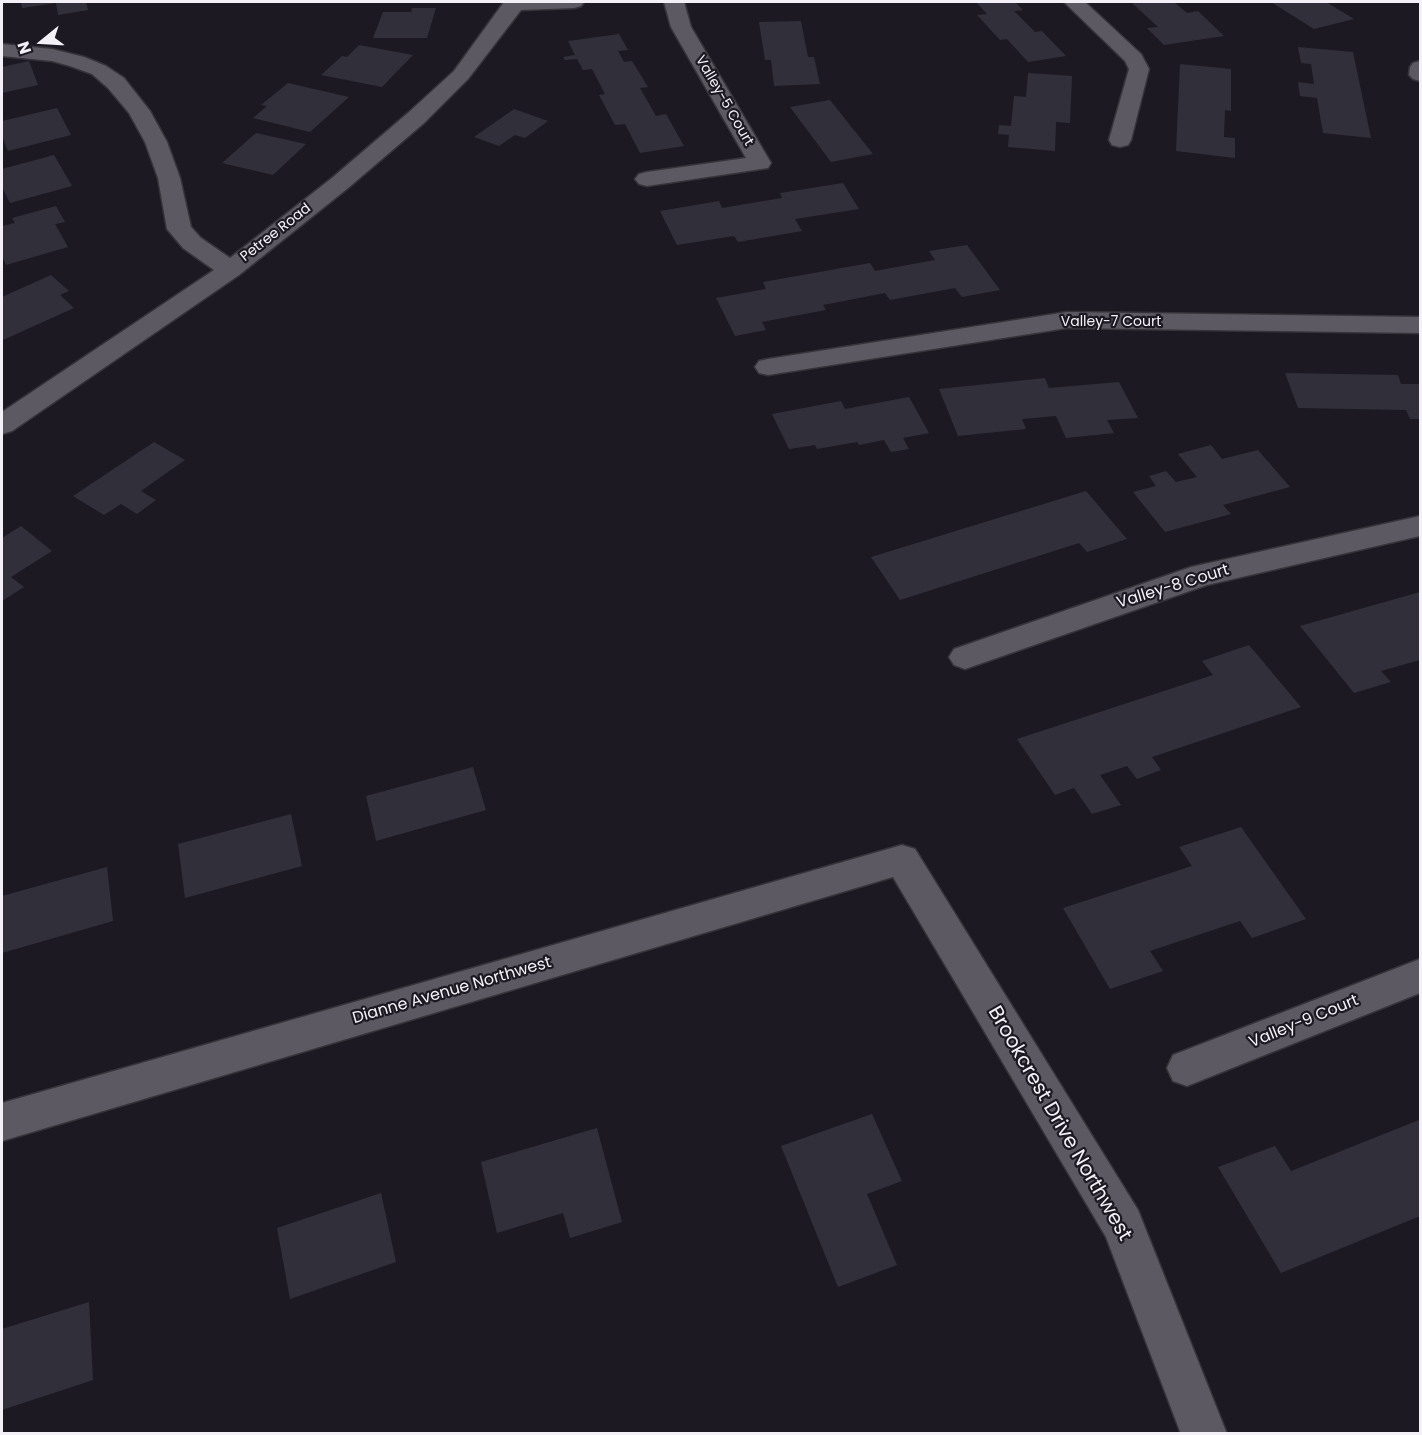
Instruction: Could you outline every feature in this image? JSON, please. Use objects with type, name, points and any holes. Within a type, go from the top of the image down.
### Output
[{"type":"street","points":[[515,3],[574,2]]},
{"type":"street","name":"Valley-5 Court","points":[[647,179],[760,163],[681,27],[674,2]]},
{"type":"street","points":[[1074,2],[1134,58],[1139,69],[1120,140]]},
{"type":"street","name":"Petree Road","points":[[2,425],[230,270],[340,183],[416,118],[460,75],[515,3]]},
{"type":"street","points":[[2,50],[52,55],[77,61],[99,70],[116,83],[139,111],[156,142],[169,178],[179,229],[192,243],[230,270]]},
{"type":"street","points":[[1420,67],[1420,75]]},
{"type":"street","name":"Valley-7 Court","points":[[768,367],[1067,320],[1420,325]]},
{"type":"street","name":"Valley-8 Court","points":[[966,657],[1202,574],[1420,526]]},
{"type":"street","name":"Dianne Avenue Northwest","points":[[2,1122],[902,860]]},
{"type":"street","name":"Brookcrest Drive Northwest","points":[[902,860],[1123,1225],[1204,1434]]},
{"type":"street","name":"Valley-9 Court","points":[[1187,1068],[1420,976]]},
{"type":"building","points":[[21,2],[86,2],[88,10],[58,15],[56,3],[22,8]]},
{"type":"building","points":[[976,2],[1015,2],[1023,10],[1014,11],[1035,32],[1042,31],[1066,56],[1028,62],[1007,39],[1000,40],[977,15],[987,14]]},
{"type":"building","points":[[1131,2],[1174,2],[1187,13],[1198,11],[1224,36],[1164,45],[1147,28],[1158,27]]},
{"type":"building","points":[[1271,2],[1326,2],[1354,19],[1314,29]]},
{"type":"building","points":[[412,8],[436,8],[427,38],[373,38],[383,12],[411,12]]},
{"type":"building","points":[[801,21],[808,57],[814,57],[820,84],[774,86],[771,60],[765,60],[759,22]]},
{"type":"building","points":[[619,34],[628,50],[618,51],[624,62],[632,61],[648,87],[640,88],[656,116],[666,114],[684,146],[640,153],[625,124],[615,125],[599,95],[605,94],[592,69],[583,70],[577,59],[565,60],[563,57],[575,55],[568,41]]},
{"type":"building","points":[[359,45],[413,55],[382,87],[321,75],[342,56],[347,57]]},
{"type":"building","points":[[1298,47],[1353,52],[1371,138],[1323,133],[1317,98],[1300,96],[1298,82],[1314,84],[1311,64],[1301,63]]},
{"type":"building","points":[[29,61],[38,85],[2,93],[2,67]]},
{"type":"building","points":[[1180,64],[1231,69],[1231,111],[1225,110],[1224,137],[1235,138],[1235,158],[1176,151]]},
{"type":"building","points":[[1028,73],[1072,76],[1070,123],[1056,122],[1055,151],[1008,147],[1009,135],[998,134],[999,125],[1011,126],[1014,96],[1026,97]]},
{"type":"building","points":[[288,83],[349,97],[310,132],[253,118],[267,106],[261,105]]},
{"type":"building","points":[[830,100],[873,154],[831,162],[790,107]]},
{"type":"building","points":[[57,108],[71,135],[8,151],[2,136],[2,121]]},
{"type":"building","points":[[514,109],[548,121],[525,138],[515,135],[499,146],[474,137]]},
{"type":"building","points":[[256,133],[306,144],[273,175],[222,163]]},
{"type":"building","points":[[54,155],[72,186],[10,203],[2,187],[2,169]]},
{"type":"building","points":[[843,183],[859,209],[795,219],[802,231],[738,242],[734,236],[677,245],[660,211],[719,201],[722,208],[782,198],[780,193]]},
{"type":"building","points":[[56,206],[65,222],[55,224],[68,247],[6,265],[2,256],[2,226],[15,223],[12,218]]},
{"type":"building","points":[[967,245],[1000,290],[962,297],[955,288],[890,300],[885,293],[823,305],[826,310],[762,322],[766,330],[735,336],[716,298],[766,289],[763,282],[870,263],[875,271],[935,260],[929,251]]},
{"type":"building","points":[[51,275],[69,291],[60,295],[74,308],[3,340],[2,297]]},
{"type":"building","points":[[1285,373],[1398,375],[1401,384],[1420,384],[1420,419],[1410,419],[1406,410],[1298,408]]},
{"type":"building","points":[[1045,378],[1049,388],[1119,382],[1138,418],[1107,420],[1114,433],[1066,438],[1056,416],[1022,419],[1026,429],[958,436],[939,389]]},
{"type":"building","points":[[909,397],[929,433],[903,438],[909,449],[891,452],[884,440],[817,449],[815,445],[789,449],[772,414],[841,401],[845,409]]},
{"type":"building","points":[[154,442],[185,460],[141,491],[156,500],[137,514],[121,504],[104,515],[73,496]]},
{"type":"building","points":[[1211,445],[1222,459],[1258,450],[1290,487],[1223,505],[1231,514],[1165,532],[1133,492],[1156,486],[1149,476],[1166,471],[1176,482],[1197,477],[1178,454]]},
{"type":"building","points":[[1086,491],[1127,539],[1087,552],[1079,543],[900,600],[871,557]]},
{"type":"building","points":[[21,526],[52,551],[11,577],[24,587],[2,601],[2,538]]},
{"type":"building","points":[[1420,592],[1420,660],[1381,671],[1391,682],[1354,693],[1300,626]]},
{"type":"building","points":[[1249,645],[1301,707],[1152,757],[1161,770],[1137,779],[1127,766],[1100,775],[1121,805],[1092,814],[1074,788],[1055,795],[1017,739],[1213,675],[1202,661]]},
{"type":"building","points":[[473,767],[486,810],[376,841],[366,796]]},
{"type":"building","points":[[291,814],[302,866],[185,898],[178,844]]},
{"type":"building","points":[[1241,827],[1306,919],[1252,938],[1240,921],[1150,951],[1163,971],[1110,989],[1063,908],[1192,866],[1179,847]]},
{"type":"building","points":[[107,867],[113,921],[2,953],[2,896]]},
{"type":"building","points":[[872,1114],[902,1181],[867,1194],[897,1265],[838,1287],[781,1146]]},
{"type":"building","points":[[1419,1120],[1420,1216],[1281,1273],[1218,1167],[1275,1146],[1291,1171]]},
{"type":"building","points":[[597,1128],[622,1222],[570,1238],[563,1213],[497,1233],[481,1162]]},
{"type":"building","points":[[381,1193],[396,1262],[290,1299],[277,1228]]},
{"type":"building","points":[[89,1302],[93,1380],[2,1410],[2,1329]]}]
